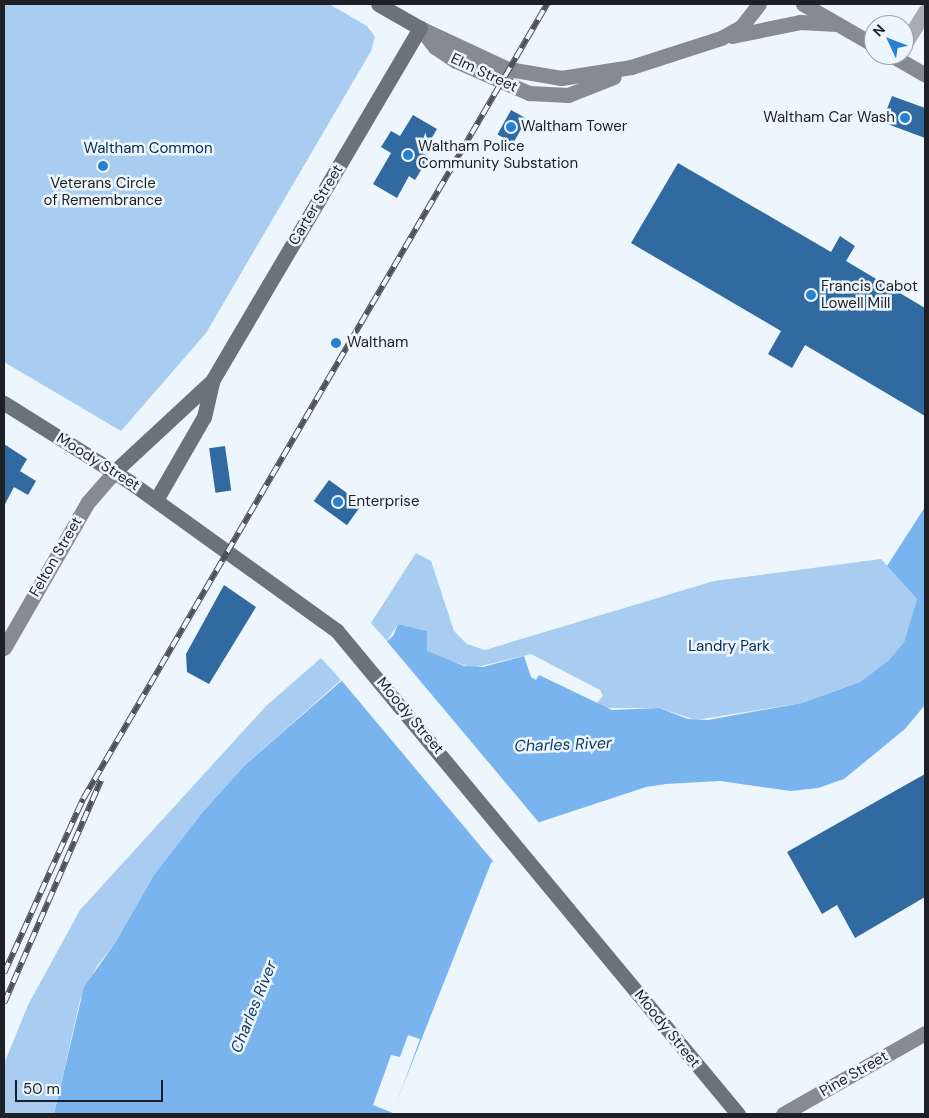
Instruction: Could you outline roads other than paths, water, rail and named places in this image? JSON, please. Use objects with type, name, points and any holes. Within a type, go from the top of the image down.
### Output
[{"type":"main road","name":"Elm Street","points":[[378,4],[420,28]]},
{"type":"main road","name":"Carter Street","points":[[115,471],[212,381],[420,28]]},
{"type":"main road","name":"Carter Street","points":[[156,500],[204,416],[212,381]]},
{"type":"main road","name":"Moody Street","points":[[4,403],[115,471],[314,611],[359,655],[738,1114]]},
{"type":"street","name":"Elm Street","points":[[420,28],[508,69],[535,76],[588,76],[643,64],[721,38],[741,28],[759,4]]},
{"type":"street","points":[[803,4],[864,39]]},
{"type":"street","points":[[914,28],[925,11]]},
{"type":"street","points":[[721,38],[800,22],[838,24]]},
{"type":"street","points":[[912,65],[925,75]]},
{"type":"street","name":"Felton Street","points":[[4,648],[85,508],[115,471]]},
{"type":"street","name":"Pine Street","points":[[783,1114],[925,1033]]},
{"type":"water","name":"Charles River","points":[[925,507],[925,705],[905,729],[844,779],[818,788],[791,791],[720,781],[666,784],[646,787],[540,822],[491,863],[392,1114],[54,1114],[84,987],[115,943],[154,875],[201,814],[245,765],[393,636],[398,624],[427,631],[427,651],[464,666],[483,667],[524,656],[531,677],[536,680],[539,675],[612,710],[659,708],[688,719],[708,720],[802,703],[860,682],[889,660],[904,642],[917,599],[887,566]]},
{"type":"railway","points":[[4,973],[83,799],[547,4]]},
{"type":"railway","points":[[4,1003],[101,780]]},
{"type":"place","name":"Waltham Car Wash","points":[[905,118]]},
{"type":"place","name":"Waltham Tower","points":[[511,127]]},
{"type":"place","name":"Waltham Police Community Substation","points":[[408,155]]},
{"type":"place","name":"Veterans Circle of Remembrance","points":[[103,166]]},
{"type":"place","name":"Francis Cabot Lowell Mill","points":[[811,295]]},
{"type":"place","name":"Waltham","points":[[336,343]]},
{"type":"place","name":"Enterprise","points":[[338,502]]},
{"type":"park label","name":"Waltham Common","points":[[148,149]]},
{"type":"park label","name":"Landry Park","points":[[729,647]]}]
